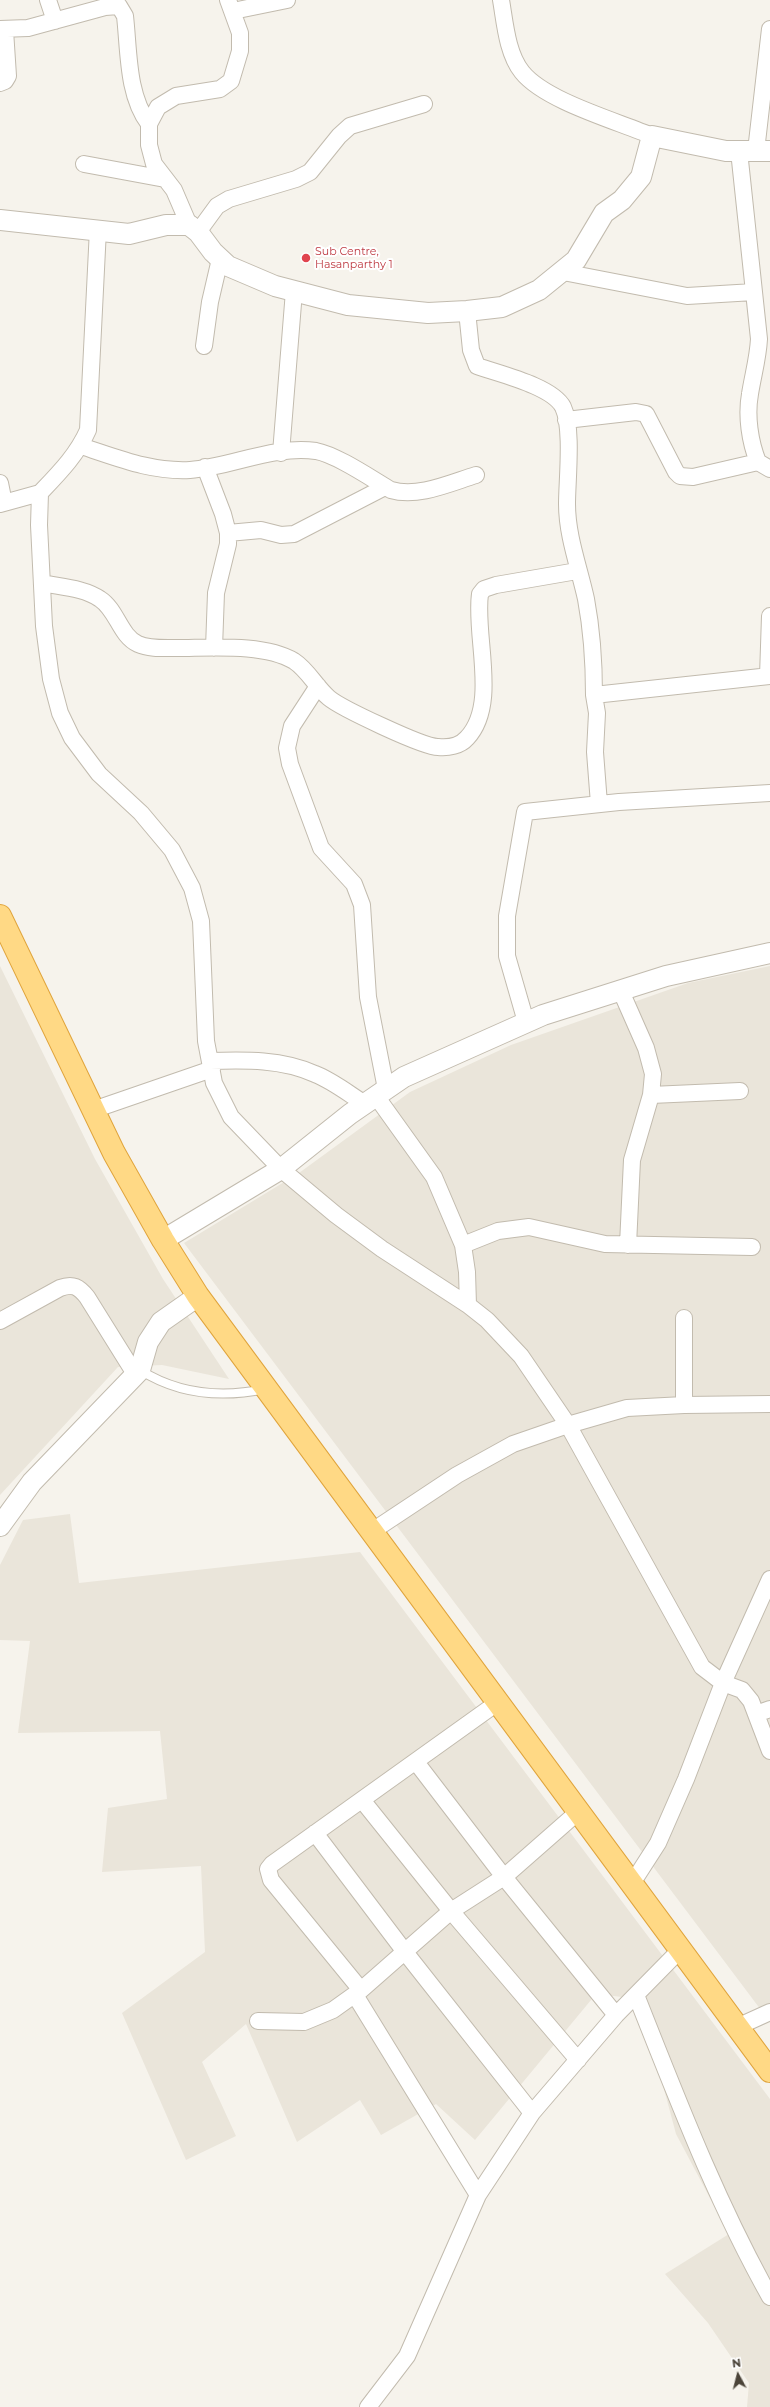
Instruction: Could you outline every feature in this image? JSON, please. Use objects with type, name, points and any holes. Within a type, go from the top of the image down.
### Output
[{"type":"highway","points":[[0,916],[114,1153],[163,1240],[198,1296],[631,1885],[770,2071]]},
{"type":"street","points":[[48,0],[54,21]]},
{"type":"street","points":[[287,0],[231,6],[240,33],[240,51],[231,81],[220,89],[176,96],[158,107],[149,124],[149,145],[154,164],[174,190],[193,229],[220,259],[235,268],[274,286],[348,305],[428,313],[502,307],[539,290],[576,260],[604,213],[622,200],[641,177],[652,136]]},
{"type":"street","points":[[501,0],[509,43],[514,59],[522,72],[536,86],[559,98],[652,136],[726,151],[755,151]]},
{"type":"street","points":[[0,83],[5,81],[8,76],[2,30],[28,28],[54,21],[87,6],[114,5],[123,9],[134,96],[142,114],[149,124]]},
{"type":"street","points":[[566,420],[636,412],[646,414],[676,472],[680,476],[693,477],[764,466],[751,438],[749,396],[758,355],[754,292],[755,151],[770,29]]},
{"type":"street","points":[[193,229],[218,206],[229,199],[296,179],[310,172],[339,136],[350,126],[424,104]]},
{"type":"street","points":[[84,164],[165,179]]},
{"type":"street","points":[[0,220],[128,234],[166,225],[193,229]]},
{"type":"street","points":[[0,484],[2,504],[40,493],[81,446],[88,430],[91,405],[98,230]]},
{"type":"street","points":[[204,346],[210,302],[220,259]]},
{"type":"street","points":[[563,272],[687,296],[754,292]]},
{"type":"street","points":[[281,453],[294,291]]},
{"type":"street","points":[[467,311],[471,350],[477,366],[548,392],[563,407],[566,420],[568,516],[577,571],[586,598],[594,653],[594,695],[597,713],[595,752],[599,804]]},
{"type":"street","points":[[81,446],[142,467],[172,470],[205,467],[281,453],[301,451],[329,455],[385,487],[401,493],[411,493],[476,475]]},
{"type":"street","points":[[205,467],[224,514],[228,532],[228,544],[216,593],[214,648]]},
{"type":"street","points":[[228,532],[261,530],[281,535],[294,534],[385,487]]},
{"type":"street","points":[[40,493],[39,525],[44,626],[50,672],[60,713],[72,738],[100,774],[141,813],[172,850],[192,888],[201,921],[206,1041],[214,1083],[231,1117],[281,1169],[336,1215],[382,1249],[468,1305],[487,1320],[520,1356],[568,1425],[702,1667],[723,1683],[742,1690],[751,1701],[763,1711],[770,1751]]},
{"type":"street","points":[[42,583],[78,590],[100,599],[116,616],[128,637],[144,647],[214,648],[263,651],[280,655],[294,661],[308,673],[318,686],[336,703],[423,744],[436,748],[458,744],[466,740],[474,730],[480,718],[483,700],[480,594],[484,588],[577,571]]},
{"type":"street","points":[[594,695],[769,676],[770,616]]},
{"type":"street","points":[[318,686],[292,726],[286,748],[290,764],[321,848],[354,884],[362,905],[376,1097],[434,1177],[463,1246],[466,1266],[468,1305]]},
{"type":"street","points":[[526,1022],[507,956],[507,916],[525,812],[599,804],[770,793]]},
{"type":"street","points":[[163,1240],[281,1169],[404,1077],[526,1022],[620,989],[666,976],[770,953]]},
{"type":"street","points":[[620,989],[651,1062],[653,1074],[651,1095],[632,1160],[628,1245]]},
{"type":"street","points":[[93,1110],[211,1065],[255,1060],[287,1064],[315,1073],[376,1097]]},
{"type":"street","points":[[651,1095],[740,1091]]},
{"type":"street","points":[[463,1246],[498,1231],[529,1227],[587,1242],[628,1245],[752,1247]]},
{"type":"street","points":[[0,1321],[68,1284],[74,1286],[87,1297],[138,1372]]},
{"type":"street","points":[[0,1526],[32,1482],[138,1372],[148,1342],[161,1322],[198,1296]]},
{"type":"street","points":[[684,1318],[684,1405]]},
{"type":"street","points":[[371,1532],[457,1474],[513,1444],[568,1425],[627,1408],[684,1405],[770,1404]]},
{"type":"street","points":[[631,1885],[658,1842],[686,1779],[723,1683],[770,1579]]},
{"type":"street","points":[[478,2195],[358,1992],[268,1875],[272,1864],[497,1703]]},
{"type":"street","points":[[416,1762],[504,1877],[616,2015]]},
{"type":"street","points":[[362,1800],[451,1911],[578,2060]]},
{"type":"street","points":[[258,2020],[304,2022],[333,2010],[358,1992],[451,1911],[504,1877],[578,1812]]},
{"type":"street","points":[[315,1833],[405,1952],[532,2113]]},
{"type":"street","points":[[368,2407],[407,2356],[478,2195],[532,2113],[616,2015],[680,1950]]},
{"type":"street","points":[[636,1995],[694,2141],[746,2255],[770,2297]]},
{"type":"street","points":[[737,2027],[770,2012]]},
{"type":"lane","points":[[138,1372],[158,1382],[177,1388],[228,1394],[265,1389]]},
{"type":"shaded area","points":[[0,966],[95,1159],[163,1279],[229,1379],[162,1365],[118,1367],[0,1495]]},
{"type":"shaded area","points":[[770,966],[770,2022],[184,1243],[299,1173],[410,1092],[511,1045],[688,983]]},
{"type":"shaded area","points":[[70,1514],[79,1583],[360,1552],[770,2099],[770,2407],[747,2407],[749,2383],[708,2323],[665,2274],[729,2234],[676,2134],[640,1999],[596,1994],[475,2140],[436,2104],[381,2135],[360,2100],[297,2142],[246,2024],[202,2062],[236,2136],[186,2160],[122,2013],[205,1952],[201,1866],[102,1872],[108,1808],[167,1799],[160,1731],[18,1733],[30,1641],[0,1640],[0,1565],[23,1520]]},
{"type":"place","name":"Sub Centre, Hasanparthy 1","points":[[306,258]]}]
